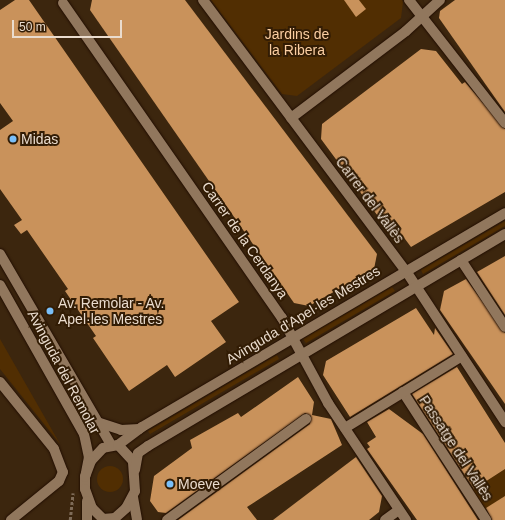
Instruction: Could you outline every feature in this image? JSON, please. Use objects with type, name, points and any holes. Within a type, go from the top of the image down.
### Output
[{"type":"street","name":"Carrer del Vallès","points":[[203,0],[406,271],[505,422]]},
{"type":"street","points":[[409,0],[505,123]]},
{"type":"street","points":[[291,118],[440,0]]},
{"type":"street","name":"Carrer de la Cerdanya","points":[[64,1],[293,338],[300,356],[345,428],[406,520]]},
{"type":"street","name":"Avinguda d'Apel·les Mestres","points":[[115,445],[139,429],[505,213]]},
{"type":"street","points":[[135,470],[138,453],[148,446],[505,234]]},
{"type":"street","name":"Avinguda del Remolar","points":[[0,254],[97,422],[115,445],[129,453],[135,470],[133,497],[137,520]]},
{"type":"street","points":[[461,260],[505,327]]},
{"type":"street","name":"Avinguda del Remolar","points":[[0,285],[82,430],[89,457],[85,477],[88,499],[97,515],[112,519],[133,497]]},
{"type":"street","points":[[345,428],[462,356]]},
{"type":"street","points":[[0,382],[54,449],[63,472],[59,481],[11,520]]},
{"type":"street","name":"Passatge del Vallès","points":[[403,392],[486,520]]},
{"type":"street","points":[[167,520],[306,419]]},
{"type":"street","name":"Avinguda del Remolar","points":[[97,422],[121,430],[139,429]]},
{"type":"street","name":"Avinguda del Remolar","points":[[85,477],[91,461],[115,445]]},
{"type":"street","points":[[87,520],[88,499]]},
{"type":"street","points":[[385,520],[399,510]]},
{"type":"green space","name":"Jardins de la Ribera","points":[[211,0],[402,0],[403,2],[401,18],[297,96],[282,94]]},
{"type":"green space","points":[[505,221],[505,226],[423,274],[421,270]]},
{"type":"green space","points":[[392,287],[395,291],[306,343],[303,339]]},
{"type":"green space","points":[[0,339],[60,444],[0,369]]},
{"type":"green space","points":[[277,355],[279,359],[150,434],[148,431]]},
{"type":"green space","points":[[110,466],[119,470],[123,479],[119,488],[110,492],[101,488],[97,479],[101,470]]},
{"type":"green space","points":[[505,469],[505,496],[484,510],[472,490]]},
{"type":"building","points":[[15,0],[29,0],[239,302],[211,321],[226,342],[175,377],[167,365],[129,391],[93,338],[96,336],[65,291],[68,289],[27,230],[21,234],[14,225],[22,220],[0,189],[0,130],[13,121],[0,103],[0,10]]},
{"type":"building","points":[[92,0],[185,0],[377,254],[374,269],[309,306],[294,303],[90,10]]},
{"type":"building","points":[[344,0],[359,0],[366,9],[356,17]]},
{"type":"building","points":[[455,0],[505,0],[505,112],[439,18],[440,11]]},
{"type":"building","points":[[421,49],[436,51],[462,84],[465,82],[505,129],[505,192],[411,247],[393,223],[386,227],[321,139],[322,124]]},
{"type":"building","points":[[505,256],[505,315],[477,272]]},
{"type":"building","points":[[466,279],[505,333],[505,404],[440,310],[444,291]]},
{"type":"building","points":[[416,308],[434,335],[435,328],[453,354],[350,417],[323,375],[326,361]]},
{"type":"building","points":[[460,365],[457,367],[505,443],[505,469],[474,489],[412,394]]},
{"type":"building","points":[[298,377],[314,402],[312,415],[331,419],[342,445],[247,507],[257,520],[178,520],[310,424],[311,416],[305,413],[166,513],[158,512],[150,501],[154,476],[192,448],[190,440],[238,413],[241,417]]},
{"type":"building","points":[[389,409],[423,434],[478,520],[417,520],[367,449],[370,447],[367,443],[376,437],[367,422]]},
{"type":"building","points":[[356,457],[382,496],[379,512],[369,520],[273,520]]},
{"type":"building","points":[[505,496],[505,520],[492,520],[486,508]]},
{"type":"place","name":"Midas","points":[[13,139]]},
{"type":"place","name":"Av. Remolar - Av. Apel·les Mestres","points":[[50,311]]},
{"type":"place","name":"Moeve","points":[[170,484]]}]
